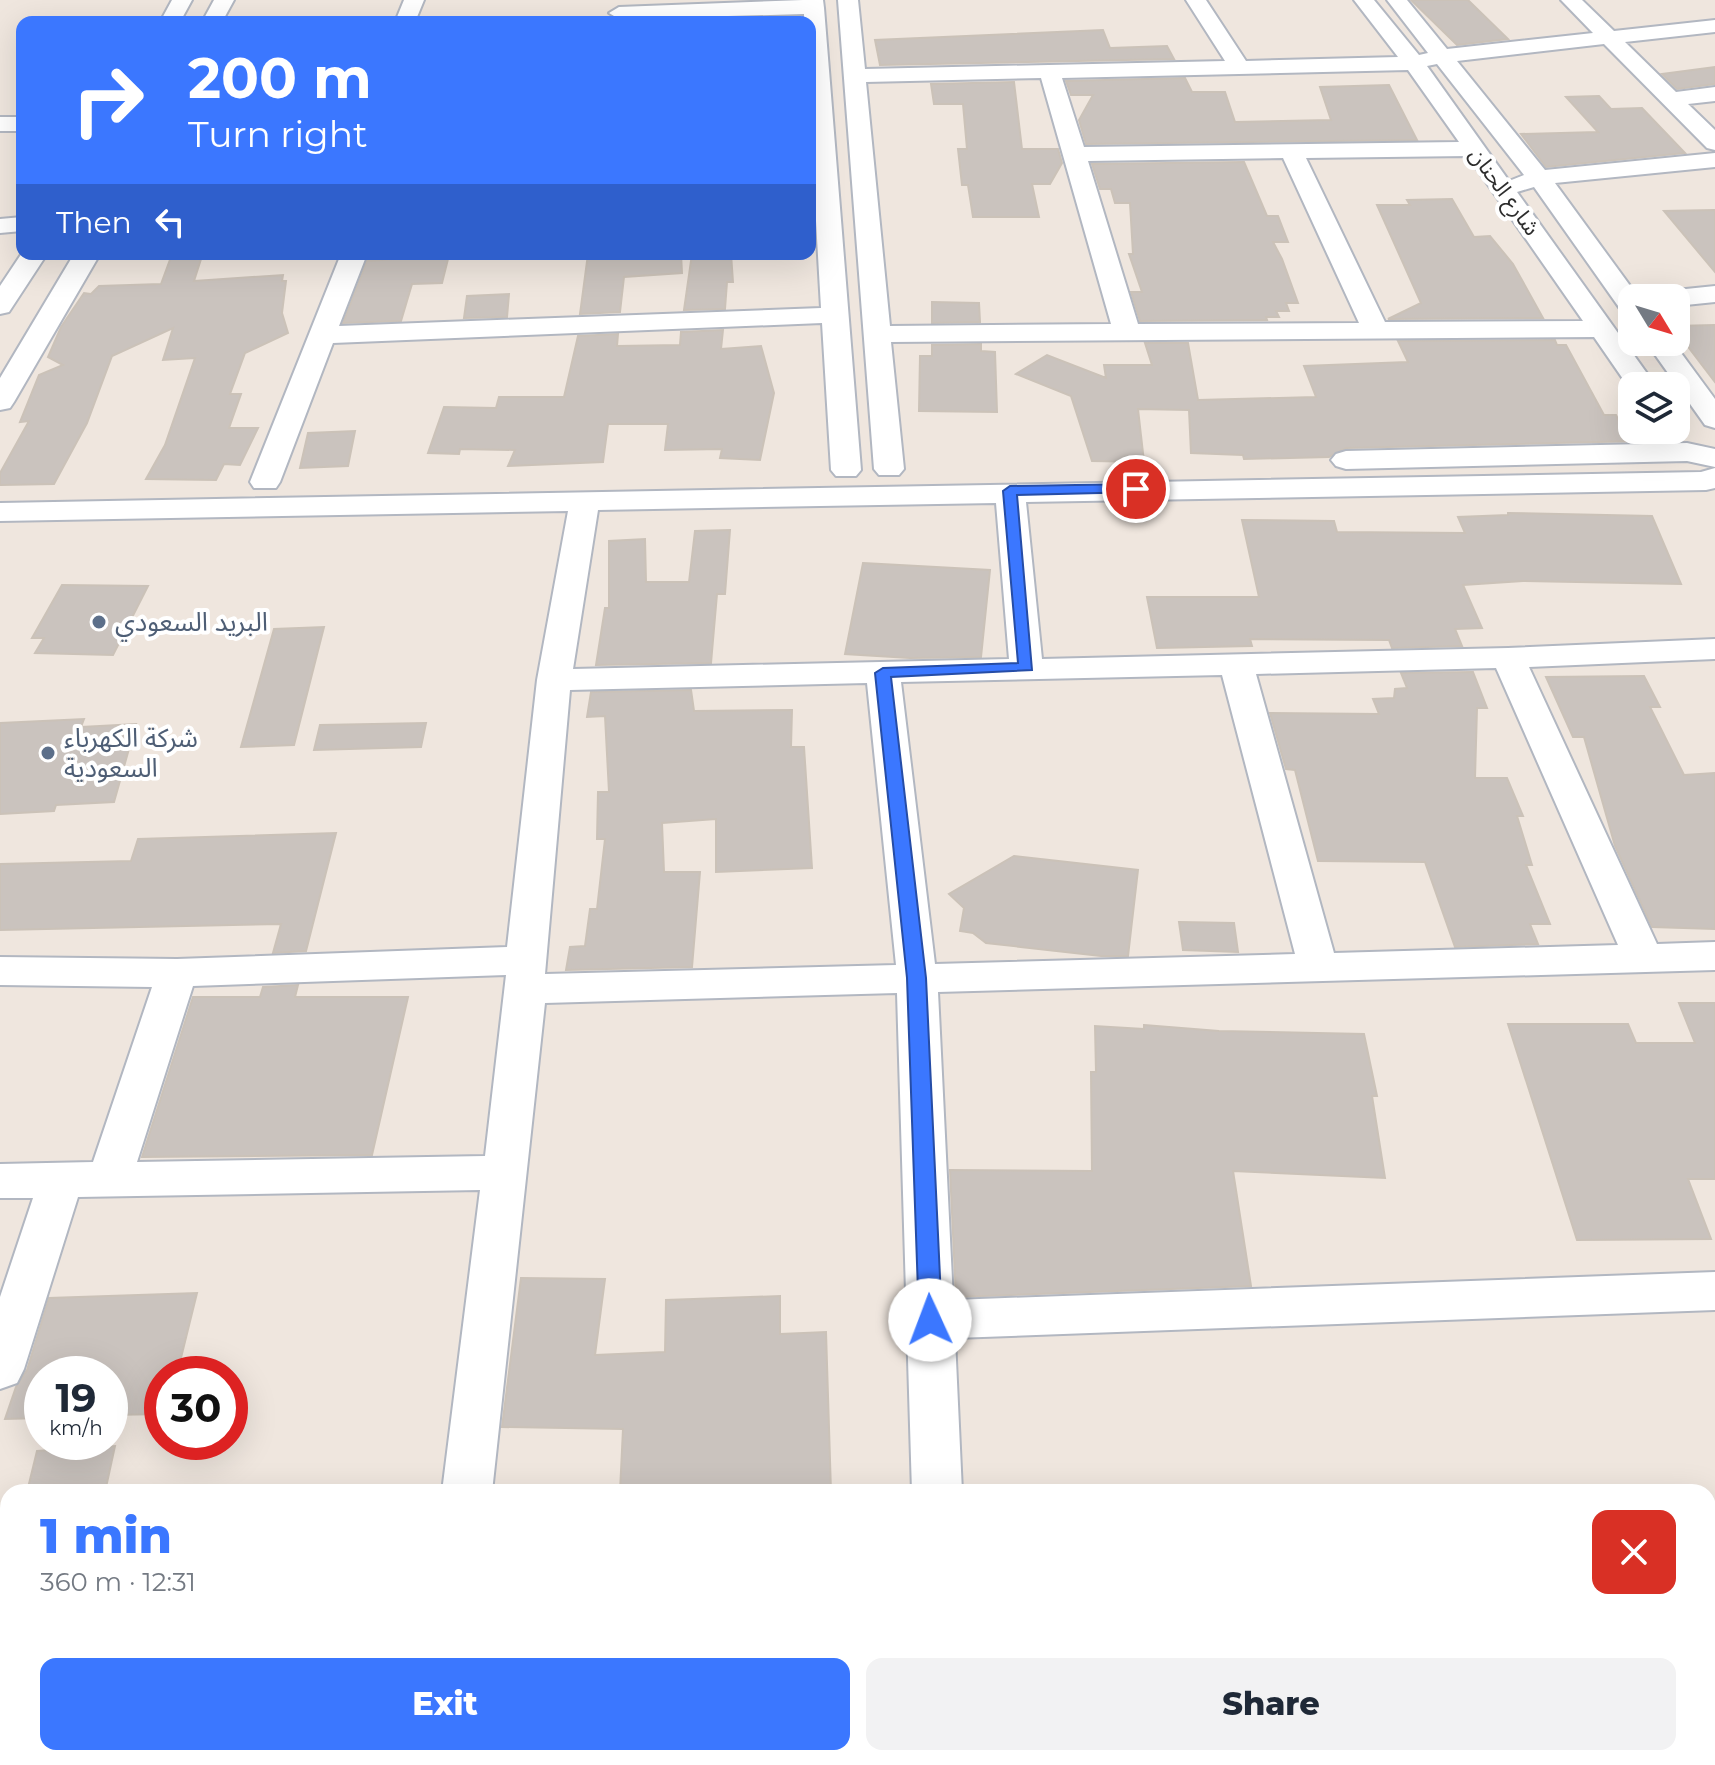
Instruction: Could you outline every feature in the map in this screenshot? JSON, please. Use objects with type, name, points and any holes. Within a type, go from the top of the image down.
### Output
[{"type":"street","points":[[224,0],[244,0]]},
{"type":"street","points":[[848,0],[889,469]]},
{"type":"street","points":[[1196,0],[1240,67]]},
{"type":"street","name":"شارع الحنان","points":[[1364,0],[1414,63],[1632,372]]},
{"type":"street","name":"شارع الحنان","points":[[1397,0],[1545,186],[1618,286]]},
{"type":"street","points":[[1571,0],[1715,143]]},
{"type":"street","points":[[619,12],[814,4]]},
{"type":"street","points":[[855,76],[1414,63],[1444,56],[1715,26]]},
{"type":"street","points":[[1050,72],[1127,333]]},
{"type":"street","points":[[816,81],[819,196],[836,315],[846,470]]},
{"type":"street","points":[[1671,99],[1715,94]]},
{"type":"street","points":[[1072,154],[1475,149]]},
{"type":"street","points":[[1291,151],[1376,331]]},
{"type":"street","points":[[1504,190],[1715,160]]},
{"type":"street","points":[[1545,186],[1715,179]]},
{"type":"street","points":[[0,305],[30,260]]},
{"type":"street","points":[[0,402],[83,260]]},
{"type":"street","points":[[265,482],[352,260]]},
{"type":"street","points":[[1690,297],[1715,294]]},
{"type":"street","points":[[322,335],[836,315]]},
{"type":"street","points":[[877,334],[1603,329]]},
{"type":"street","points":[[1669,356],[1715,419]]},
{"type":"street","points":[[0,488],[889,469],[1702,465]]},
{"type":"street","points":[[0,512],[1010,491],[1702,465]]},
{"type":"street","points":[[1010,491],[1026,667]]},
{"type":"street","points":[[468,1484],[526,975],[554,680],[585,499]]},
{"type":"street","points":[[554,680],[1508,658],[1715,649]]},
{"type":"street","points":[[1508,658],[1644,958]]},
{"type":"street","points":[[1236,663],[1318,967]]},
{"type":"street","points":[[883,673],[917,978],[937,1484]]},
{"type":"street","points":[[0,971],[917,978],[1715,956]]},
{"type":"street","points":[[110,1178],[177,973]]},
{"type":"street","points":[[0,1181],[504,1173]]},
{"type":"street","points":[[0,1369],[61,1180]]},
{"type":"street","points":[[930,1320],[1715,1291]]},
{"type":"building","points":[[1411,0],[1468,0],[1508,39],[1457,45]]},
{"type":"building","points":[[1103,30],[1110,48],[1167,46],[1174,59],[880,65],[875,40]]},
{"type":"building","points":[[1715,67],[1715,84],[1677,89],[1662,74]]},
{"type":"building","points":[[1185,78],[1192,92],[1225,92],[1235,122],[1331,120],[1320,87],[1389,85],[1417,140],[1086,144],[1079,120],[1093,95],[1071,95],[1066,81]]},
{"type":"building","points":[[1014,82],[1022,149],[1058,149],[1062,163],[1050,184],[1032,184],[1039,217],[973,217],[968,185],[962,185],[958,149],[967,149],[963,104],[934,104],[931,84]]},
{"type":"building","points":[[1599,96],[1611,109],[1642,108],[1685,153],[1546,167],[1521,134],[1598,132],[1566,97]]},
{"type":"building","points":[[1244,162],[1267,216],[1278,216],[1288,242],[1273,242],[1298,303],[1286,303],[1289,311],[1276,311],[1279,317],[1266,317],[1267,320],[1140,321],[1131,292],[1142,292],[1129,254],[1133,254],[1130,203],[1115,203],[1111,189],[1100,189],[1092,164]]},
{"type":"building","points":[[1452,199],[1474,237],[1490,236],[1513,264],[1543,318],[1388,319],[1421,303],[1377,205],[1410,205],[1407,200]]},
{"type":"building","points":[[1715,210],[1715,272],[1664,211]]},
{"type":"building","points":[[170,260],[201,260],[194,281],[283,275],[282,281],[286,281],[282,313],[288,333],[245,353],[230,394],[241,394],[229,428],[258,428],[240,465],[224,464],[216,480],[146,479],[165,445],[195,358],[163,360],[173,328],[112,356],[87,423],[54,484],[0,485],[0,473],[29,421],[20,422],[39,375],[63,365],[48,357],[61,327],[84,293],[91,294],[99,286],[161,284]]},
{"type":"building","points":[[448,260],[442,283],[412,284],[401,321],[343,323],[367,261]]},
{"type":"building","points":[[587,260],[681,260],[682,273],[624,277],[620,312],[580,314]]},
{"type":"building","points":[[691,260],[731,260],[733,282],[727,282],[725,309],[684,310]]},
{"type":"building","points":[[509,294],[507,317],[464,318],[467,296]]},
{"type":"building","points":[[932,302],[979,303],[980,322],[932,323]]},
{"type":"building","points":[[1715,325],[1715,382],[1690,349],[1690,326]]},
{"type":"building","points":[[723,330],[721,349],[761,346],[774,393],[760,460],[720,458],[722,449],[665,450],[668,424],[608,424],[603,462],[508,466],[515,450],[460,449],[459,454],[428,453],[444,407],[496,408],[499,397],[564,397],[578,336],[618,334],[617,346],[680,345],[681,332]]},
{"type":"building","points":[[1555,340],[1557,345],[1566,345],[1604,415],[1616,415],[1618,442],[1346,448],[1329,457],[1244,459],[1243,455],[1191,453],[1189,410],[1138,409],[1144,462],[1092,461],[1071,396],[1016,374],[1047,355],[1106,378],[1104,365],[1152,365],[1145,343],[1188,343],[1198,400],[1316,397],[1304,366],[1408,362],[1398,341]]},
{"type":"building","points":[[981,344],[981,351],[995,352],[997,412],[919,411],[920,356],[932,356],[932,345]]},
{"type":"building","points":[[355,431],[348,466],[300,468],[308,433]]},
{"type":"building","points":[[1508,513],[1652,516],[1681,584],[1523,581],[1463,585],[1482,628],[1455,629],[1462,646],[1392,648],[1389,640],[1250,639],[1252,646],[1157,648],[1147,597],[1259,597],[1242,520],[1334,521],[1337,532],[1465,533],[1458,517]]},
{"type":"building","points":[[730,530],[725,594],[717,594],[711,663],[596,665],[605,608],[609,608],[609,541],[645,539],[646,582],[689,582],[695,531]]},
{"type":"building","points":[[863,563],[990,570],[981,657],[910,658],[845,654]]},
{"type":"building","points":[[62,585],[148,586],[113,655],[35,653],[44,638],[32,638]]},
{"type":"building","points":[[324,627],[294,745],[241,747],[274,629]]},
{"type":"building","points":[[1473,672],[1487,708],[1477,708],[1475,778],[1507,778],[1523,816],[1517,816],[1532,865],[1526,865],[1550,924],[1530,924],[1538,944],[1455,947],[1425,862],[1318,861],[1295,770],[1286,769],[1270,713],[1379,714],[1373,699],[1394,698],[1395,689],[1407,688],[1401,673]]},
{"type":"building","points":[[1644,676],[1660,707],[1650,707],[1684,775],[1715,773],[1715,929],[1652,927],[1615,846],[1584,737],[1573,737],[1546,677]]},
{"type":"building","points":[[691,690],[694,711],[792,710],[791,747],[804,747],[812,868],[716,872],[716,819],[662,823],[664,872],[700,872],[692,967],[566,970],[570,947],[585,946],[590,909],[597,909],[605,839],[597,839],[598,792],[609,792],[605,716],[587,717],[591,692]]},
{"type":"building","points":[[84,719],[81,727],[136,724],[114,802],[56,805],[54,811],[0,814],[0,723]]},
{"type":"building","points":[[426,723],[421,747],[314,750],[320,725]]},
{"type":"building","points":[[336,833],[306,951],[273,953],[281,924],[0,930],[0,864],[131,861],[138,839]]},
{"type":"building","points":[[1014,856],[1138,870],[1128,956],[1101,956],[986,943],[973,933],[960,931],[964,908],[949,894]]},
{"type":"building","points":[[1179,922],[1234,923],[1238,952],[1183,950]]},
{"type":"building","points":[[298,985],[295,997],[408,997],[372,1155],[142,1157],[193,997],[260,997],[263,987]]},
{"type":"building","points":[[1679,1003],[1715,1003],[1715,1179],[1688,1179],[1711,1239],[1577,1240],[1508,1024],[1628,1024],[1636,1043],[1695,1043]]},
{"type":"building","points":[[1144,1025],[1219,1031],[1364,1034],[1377,1096],[1372,1096],[1385,1178],[1233,1171],[1251,1286],[956,1297],[950,1170],[1092,1171],[1091,1072],[1096,1072],[1095,1026],[1144,1029]]},
{"type":"building","points":[[521,1278],[605,1279],[595,1355],[665,1352],[666,1300],[780,1296],[780,1334],[826,1332],[831,1484],[620,1484],[623,1429],[502,1427]]},
{"type":"building","points":[[197,1293],[181,1356],[144,1356],[144,1414],[128,1415],[128,1356],[31,1356],[49,1298]]},
{"type":"building","points":[[24,1375],[24,1418],[5,1419],[16,1387]]},
{"type":"building","points":[[35,1460],[112,1460],[107,1484],[29,1484]]},
{"type":"place","name":"البريد السعودي","points":[[99,622]]},
{"type":"place","name":"شركة الكهرباء السعودية","points":[[48,753]]},
{"type":"route","points":[[930,1320],[917,978],[883,673],[1026,667],[1010,491],[1136,489]]}]
